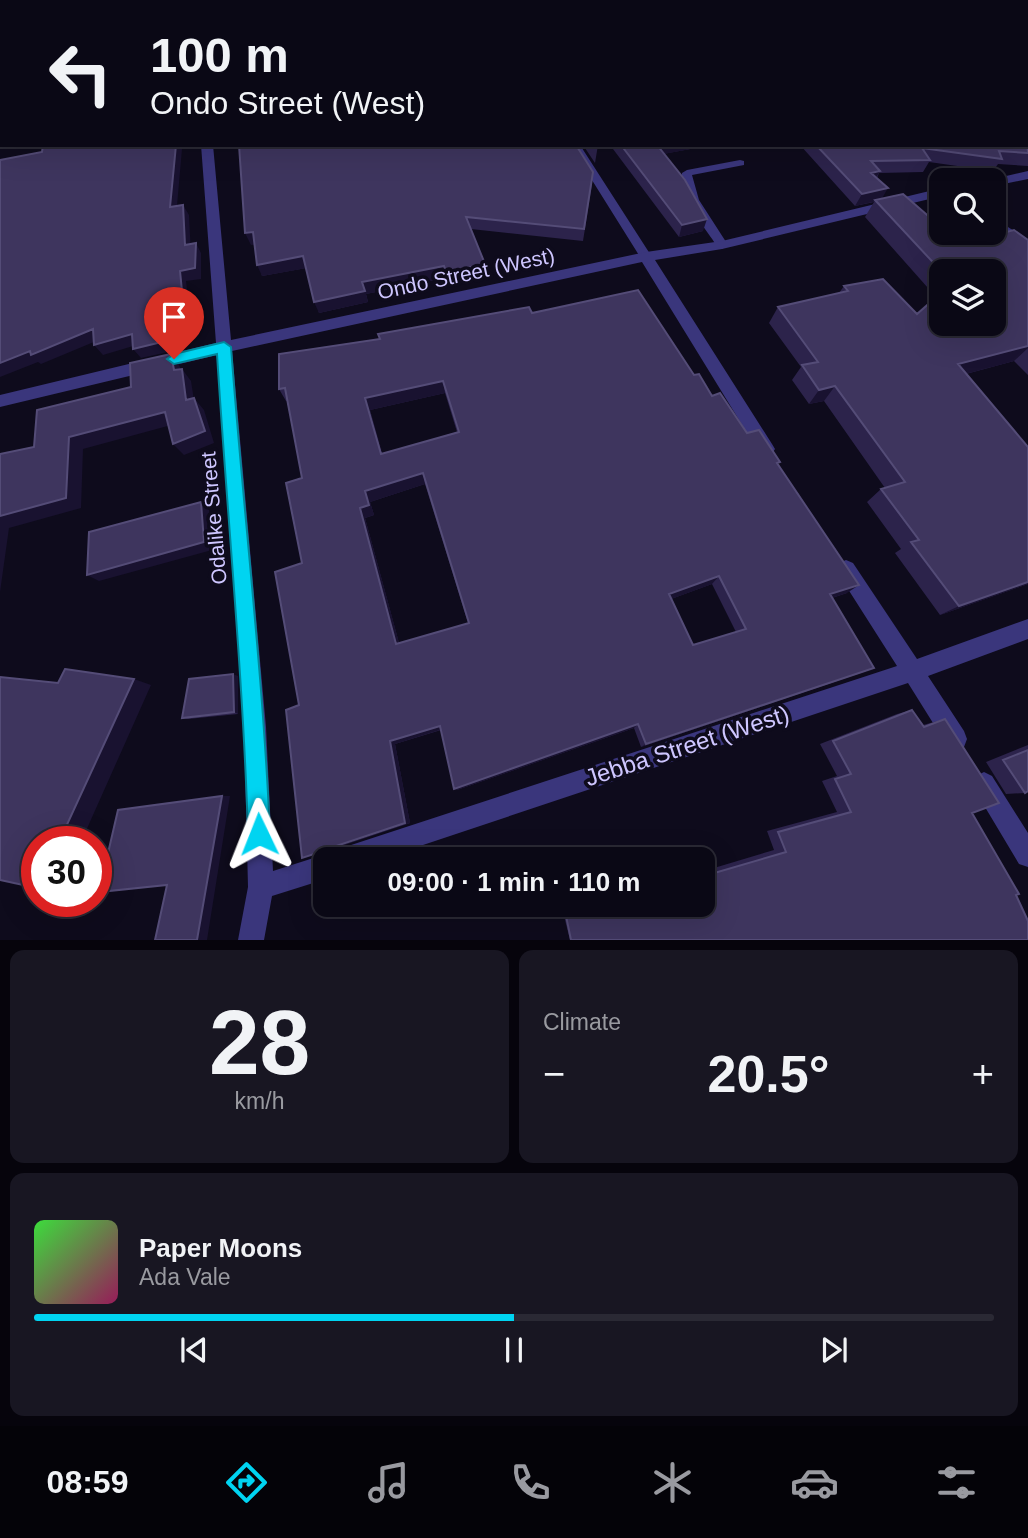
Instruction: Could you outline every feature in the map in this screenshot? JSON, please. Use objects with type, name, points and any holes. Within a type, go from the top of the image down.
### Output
[{"type":"street","name":"Odalike Street","points":[[206,147],[255,727],[261,887],[251,940]]},
{"type":"street","points":[[1006,180],[1028,175]]},
{"type":"street","name":"Ondo Street (West)","points":[[0,401],[224,347],[646,257],[722,245],[929,195]]},
{"type":"street","points":[[1006,230],[1028,246]]},
{"type":"street","points":[[646,257],[774,460]]},
{"type":"street","points":[[832,549],[913,671],[1028,855]]},
{"type":"street","name":"Jebba Street (West)","points":[[381,847],[913,671],[1028,629]]},
{"type":"street","points":[[261,887],[313,870]]},
{"type":"lane","points":[[576,147],[646,257]]},
{"type":"lane","points":[[722,245],[689,194],[685,182],[687,173],[740,163]]},
{"type":"building","points":[[43,147],[176,147],[170,207],[183,205],[185,245],[196,243],[195,268],[180,271],[186,331],[169,335],[170,340],[133,349],[132,334],[94,345],[93,329],[31,355],[30,351],[0,363],[0,160],[42,152]]},
{"type":"building","points":[[239,147],[577,147],[593,172],[584,229],[466,217],[485,264],[446,272],[444,266],[362,282],[365,291],[314,302],[303,256],[257,265],[253,232],[245,233]]},
{"type":"building","points":[[623,147],[659,147],[685,180],[707,219],[682,225]]},
{"type":"building","points":[[818,147],[1028,147],[1028,153],[999,151],[1002,159],[922,148],[930,160],[871,161],[880,171],[871,173],[888,188],[862,194]]},
{"type":"building","points":[[903,194],[929,217],[929,245],[1006,245],[1006,232],[1014,230],[1028,240],[1028,346],[958,364],[1028,447],[1028,582],[959,606],[911,542],[919,540],[881,489],[905,482],[835,386],[819,390],[802,365],[818,362],[778,307],[848,291],[844,286],[883,279],[917,314],[929,303],[929,336],[1006,336],[1006,259],[930,259],[875,200]]},
{"type":"building","points":[[638,290],[694,375],[699,374],[712,396],[720,393],[747,433],[759,430],[780,462],[777,463],[859,585],[830,594],[874,668],[646,744],[638,724],[454,789],[440,726],[390,741],[405,823],[333,847],[313,847],[313,854],[302,858],[286,710],[299,705],[275,572],[302,563],[286,483],[302,478],[285,388],[279,389],[279,354],[380,339],[378,334],[529,307],[532,313]],"holes":[[[443,381],[459,432],[381,454],[365,398]],[[423,473],[469,623],[396,644],[360,508],[369,505],[365,491]],[[719,576],[746,629],[693,645],[669,594]]]},
{"type":"building","points":[[171,354],[174,370],[182,369],[186,400],[194,398],[205,431],[173,444],[165,412],[69,437],[66,498],[0,516],[0,454],[34,447],[37,410],[131,387],[130,363]]},
{"type":"building","points":[[201,502],[204,542],[87,575],[89,532]]},
{"type":"building","points":[[65,669],[134,679],[66,826],[21,826],[21,885],[0,880],[0,677],[58,683]]},
{"type":"building","points":[[233,674],[234,712],[182,718],[189,679]]},
{"type":"building","points":[[912,710],[924,727],[945,719],[999,803],[972,813],[1019,894],[1016,895],[1028,921],[1028,940],[571,940],[566,917],[715,917],[715,873],[786,852],[778,832],[851,812],[835,779],[851,774],[833,741]]},
{"type":"building","points":[[1028,750],[1028,791],[1025,793],[1003,760]]},
{"type":"building","points":[[222,796],[197,940],[155,940],[167,885],[112,891],[112,836],[118,810]]},
{"type":"route","points":[[174,359],[224,347],[234,497],[255,727],[259,834]]}]
